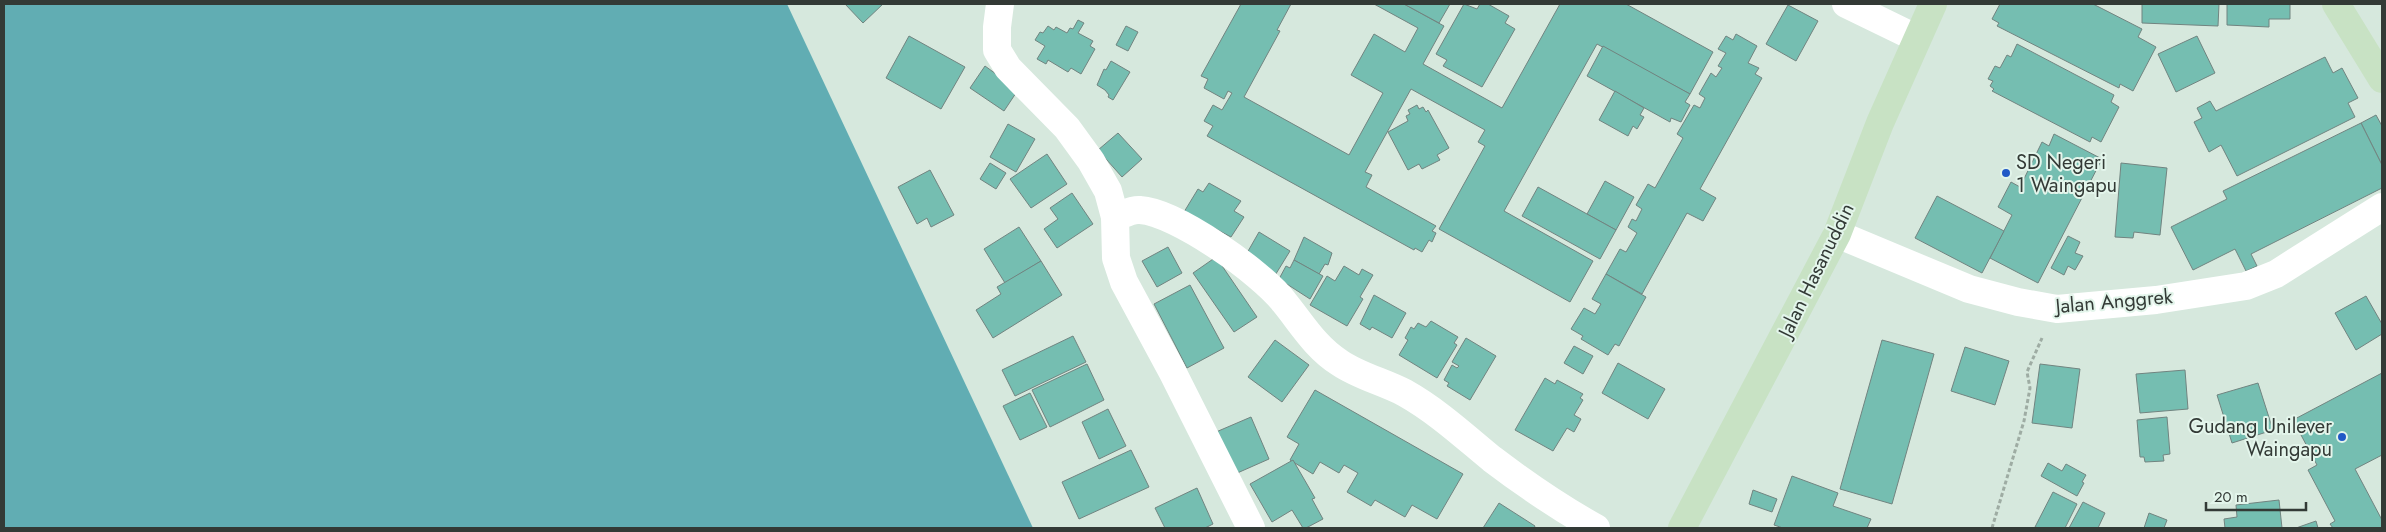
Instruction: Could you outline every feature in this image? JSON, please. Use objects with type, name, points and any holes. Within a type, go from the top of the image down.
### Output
[{"type":"street","points":[[1000,4],[997,50],[1008,68],[1067,128],[1091,161],[1108,191],[1115,218],[1116,258],[1124,282],[1172,370],[1251,528]]},
{"type":"street","points":[[1846,4],[1916,38]]},
{"type":"street","name":"Jalan Hasanuddin","points":[[1682,528],[1752,400],[1837,234],[1880,122],[1916,38],[1933,4]]},
{"type":"street","points":[[2336,4],[2382,79]]},
{"type":"street","name":"Jalan Anggrek","points":[[1837,234],[1969,289],[2018,302],[2057,309],[2156,300],[2246,286],[2276,274],[2382,207]]},
{"type":"street","points":[[1115,218],[1138,209],[1157,214],[1214,243],[1262,280],[1284,301],[1303,329],[1340,363],[1405,393],[1449,423],[1500,464],[1573,515],[1596,528]]},
{"type":"path","points":[[1992,528],[2024,421],[2030,388],[2027,372],[2057,309]]},
{"type":"water","points":[[4,4],[787,4],[1033,528],[4,528]]},
{"type":"building","points":[[845,4],[883,4],[863,23]]},
{"type":"building","points":[[1241,4],[1291,4],[1277,30],[1280,31],[1244,97],[1349,155],[1383,93],[1351,75],[1374,34],[1405,52],[1418,28],[1374,4],[1404,4],[1444,26],[1423,64],[1502,108],[1560,4],[1626,4],[1713,52],[1690,94],[1597,44],[1504,211],[1593,261],[1570,302],[1439,229],[1485,146],[1478,142],[1485,130],[1411,89],[1365,172],[1372,175],[1366,187],[1436,226],[1432,231],[1436,233],[1432,242],[1429,240],[1422,252],[1415,248],[1414,250],[1207,136],[1213,126],[1204,121],[1213,105],[1222,110],[1232,93],[1228,91],[1224,99],[1204,88],[1208,79],[1201,76]]},
{"type":"building","points":[[1404,4],[1450,4],[1439,23]]},
{"type":"building","points":[[1464,4],[1477,9],[1480,4],[1488,4],[1509,16],[1505,23],[1515,29],[1482,87],[1443,66],[1447,60],[1436,54]]},
{"type":"building","points":[[2000,4],[2093,4],[2142,29],[2138,37],[2156,47],[2133,91],[2120,84],[2119,88],[1997,26],[1999,23],[1992,19]]},
{"type":"building","points":[[2142,4],[2219,4],[2218,26],[2142,23]]},
{"type":"building","points":[[2227,4],[2290,4],[2290,19],[2269,19],[2269,27],[2227,25]]},
{"type":"building","points":[[1788,5],[1818,21],[1796,61],[1766,44]]},
{"type":"building","points":[[1078,20],[1084,23],[1078,33],[1093,41],[1090,46],[1095,49],[1081,74],[1071,68],[1068,72],[1048,60],[1046,64],[1037,59],[1045,46],[1035,40],[1040,32],[1043,33],[1048,26],[1054,30],[1056,27],[1067,33],[1070,28],[1073,29]]},
{"type":"building","points":[[1126,26],[1138,32],[1128,51],[1116,45]]},
{"type":"building","points":[[1736,34],[1757,46],[1748,63],[1759,68],[1755,74],[1762,78],[1700,189],[1716,198],[1703,221],[1687,213],[1642,294],[1606,274],[1620,249],[1626,252],[1637,233],[1628,227],[1632,219],[1636,221],[1642,209],[1636,205],[1648,184],[1655,188],[1683,138],[1677,134],[1694,105],[1700,108],[1705,98],[1699,94],[1711,73],[1716,77],[1722,68],[1718,66],[1726,53],[1718,49],[1726,36],[1733,40]]},
{"type":"building","points":[[909,36],[965,67],[941,109],[886,78]]},
{"type":"building","points":[[2197,36],[2215,73],[2176,92],[2158,54]]},
{"type":"building","points":[[2017,44],[2114,95],[2111,102],[2119,107],[2101,142],[2092,137],[2090,142],[1992,91],[1994,89],[1990,86],[1993,81],[1988,79],[1995,66],[2000,68],[2007,55],[2011,57]]},
{"type":"building","points":[[1603,46],[1690,94],[1685,102],[1690,105],[1681,122],[1671,118],[1670,122],[1587,76]]},
{"type":"building","points":[[2325,57],[2333,73],[2342,68],[2358,98],[2348,103],[2355,117],[2237,176],[2221,145],[2209,152],[2194,122],[2202,118],[2197,108],[2210,101],[2216,111]]},
{"type":"building","points":[[1111,61],[1130,72],[1113,100],[1108,97],[1109,95],[1105,90],[1097,85],[1104,69],[1106,70]]},
{"type":"building","points":[[985,66],[1018,90],[1004,111],[970,88]]},
{"type":"building","points":[[1615,91],[1644,108],[1640,115],[1644,117],[1637,129],[1633,126],[1628,136],[1599,120]]},
{"type":"building","points":[[1417,105],[1419,109],[1423,107],[1426,112],[1428,110],[1449,148],[1437,155],[1440,160],[1422,169],[1419,164],[1408,170],[1388,132],[1408,121],[1406,116],[1410,114],[1408,110]]},
{"type":"building","points":[[2376,115],[2382,126],[2382,165],[2361,123]]},
{"type":"building","points":[[2361,123],[2382,165],[2382,188],[2251,254],[2257,266],[2246,271],[2235,249],[2193,270],[2171,227],[2227,199],[2223,191]]},
{"type":"building","points":[[1008,124],[1035,139],[1016,172],[990,157]]},
{"type":"building","points":[[1118,133],[1142,159],[1122,177],[1098,150]]},
{"type":"building","points":[[2054,134],[2102,159],[2038,283],[1990,258],[2012,215],[1998,207],[2011,182],[2020,187],[2042,142],[2049,146]]},
{"type":"building","points":[[1047,154],[1067,184],[1031,208],[1010,179]]},
{"type":"building","points":[[990,163],[1006,173],[996,189],[980,179]]},
{"type":"building","points":[[2121,163],[2167,168],[2160,235],[2134,232],[2133,238],[2115,237]]},
{"type":"building","points":[[930,170],[954,215],[931,227],[927,218],[917,224],[898,187]]},
{"type":"building","points":[[1605,181],[1634,197],[1616,230],[1587,214]]},
{"type":"building","points":[[1209,183],[1241,201],[1234,211],[1244,217],[1231,237],[1184,212],[1198,189],[1203,192]]},
{"type":"building","points":[[1538,187],[1616,230],[1600,259],[1522,216]]},
{"type":"building","points":[[1072,193],[1093,224],[1057,248],[1044,229],[1058,219],[1050,208]]},
{"type":"building","points":[[1937,196],[2004,231],[1982,273],[1915,238]]},
{"type":"building","points":[[1019,227],[1041,261],[1005,283],[984,249]]},
{"type":"building","points":[[1259,232],[1290,251],[1274,277],[1243,260]]},
{"type":"building","points":[[2068,236],[2080,242],[2075,253],[2083,256],[2075,270],[2068,266],[2064,275],[2051,268]]},
{"type":"building","points":[[1304,237],[1332,253],[1328,265],[1325,264],[1319,274],[1294,260]]},
{"type":"building","points":[[1168,247],[1182,273],[1157,287],[1142,261]]},
{"type":"building","points":[[1216,257],[1257,317],[1234,332],[1193,273]]},
{"type":"building","points":[[1294,260],[1323,276],[1310,299],[1279,279],[1286,266],[1290,268]]},
{"type":"building","points":[[1041,261],[1062,295],[993,338],[976,310],[1001,294],[997,287]]},
{"type":"building","points":[[1344,266],[1359,275],[1362,269],[1373,275],[1360,297],[1363,299],[1347,326],[1310,305],[1327,276],[1335,281]]},
{"type":"building","points":[[1606,274],[1646,297],[1619,346],[1615,344],[1608,355],[1581,339],[1583,336],[1571,329],[1584,308],[1595,314],[1601,304],[1592,299]]},
{"type":"building","points":[[1190,285],[1224,348],[1187,368],[1154,304]]},
{"type":"building","points":[[1374,295],[1406,313],[1392,338],[1372,327],[1370,330],[1360,324]]},
{"type":"building","points":[[2366,296],[2382,324],[2382,334],[2356,350],[2335,313]]},
{"type":"building","points":[[1431,321],[1458,337],[1454,343],[1457,345],[1437,378],[1399,355],[1408,340],[1405,338],[1411,327],[1414,329],[1418,323],[1426,327]]},
{"type":"building","points":[[1073,336],[1086,362],[1015,396],[1002,370]]},
{"type":"building","points":[[1466,338],[1496,356],[1470,400],[1447,386],[1449,383],[1444,380],[1452,365],[1457,368],[1459,366],[1452,362]]},
{"type":"building","points":[[1275,340],[1309,365],[1282,402],[1248,377]]},
{"type":"building","points":[[1882,340],[1934,354],[1892,504],[1840,489]]},
{"type":"building","points":[[1574,346],[1593,356],[1583,374],[1564,363]]},
{"type":"building","points":[[1965,347],[2009,361],[1995,405],[1951,391]]},
{"type":"building","points":[[1618,363],[1665,389],[1648,419],[1602,393]]},
{"type":"building","points":[[1087,364],[1104,400],[1050,427],[1032,390]]},
{"type":"building","points":[[2040,364],[2080,369],[2072,428],[2032,423]]},
{"type":"building","points":[[2185,370],[2188,409],[2140,413],[2136,374]]},
{"type":"building","name":"Gudang Unilever Waingapu","points":[[2382,373],[2382,455],[2355,469],[2382,520],[2382,528],[2333,528],[2330,524],[2335,521],[2308,470],[2317,465],[2293,420]]},
{"type":"building","points":[[1545,378],[1555,384],[1557,380],[1583,394],[1580,398],[1583,400],[1574,415],[1581,419],[1574,432],[1567,428],[1553,451],[1515,430]]},
{"type":"building","points":[[2258,383],[2273,430],[2232,443],[2217,395]]},
{"type":"building","points":[[1315,390],[1463,474],[1437,519],[1412,505],[1405,517],[1375,500],[1371,506],[1347,492],[1358,473],[1344,465],[1339,473],[1320,462],[1313,474],[1290,460],[1299,444],[1287,437]]},
{"type":"building","points":[[1030,393],[1047,427],[1020,440],[1003,406]]},
{"type":"building","points":[[1108,409],[1126,446],[1099,459],[1082,422]]},
{"type":"building","points":[[1251,417],[1269,459],[1235,474],[1216,432]]},
{"type":"building","points":[[2167,417],[2170,454],[2163,455],[2164,461],[2145,462],[2144,457],[2140,457],[2137,420]]},
{"type":"building","points":[[1131,450],[1149,487],[1079,519],[1062,482]]},
{"type":"building","points":[[1293,460],[1315,498],[1312,499],[1323,519],[1306,528],[1303,528],[1292,510],[1272,522],[1250,484]]},
{"type":"building","points":[[2048,463],[2062,471],[2066,464],[2086,475],[2077,496],[2041,476]]},
{"type":"building","points":[[1792,476],[1838,493],[1833,506],[1871,519],[1867,528],[1783,528],[1774,525]]},
{"type":"building","points":[[1197,488],[1213,524],[1205,528],[1165,528],[1155,508]]},
{"type":"building","points":[[1753,490],[1777,499],[1772,512],[1749,504]]},
{"type":"building","points":[[2053,492],[2077,504],[2065,528],[2035,527]]},
{"type":"building","points":[[2279,500],[2282,528],[2225,528],[2224,519],[2237,517],[2236,505]]},
{"type":"building","points":[[2083,502],[2105,513],[2098,528],[2069,528]]},
{"type":"building","points":[[1499,503],[1535,526],[1534,528],[1483,528]]},
{"type":"building","points":[[2149,513],[2167,520],[2164,528],[2144,528]]},
{"type":"building","points":[[2316,521],[2318,528],[2296,528]]},
{"type":"place","name":"SD Negeri 1 Waingapu","points":[[2006,173]]},
{"type":"place","name":"Gudang Unilever Waingapu","points":[[2342,437]]}]
